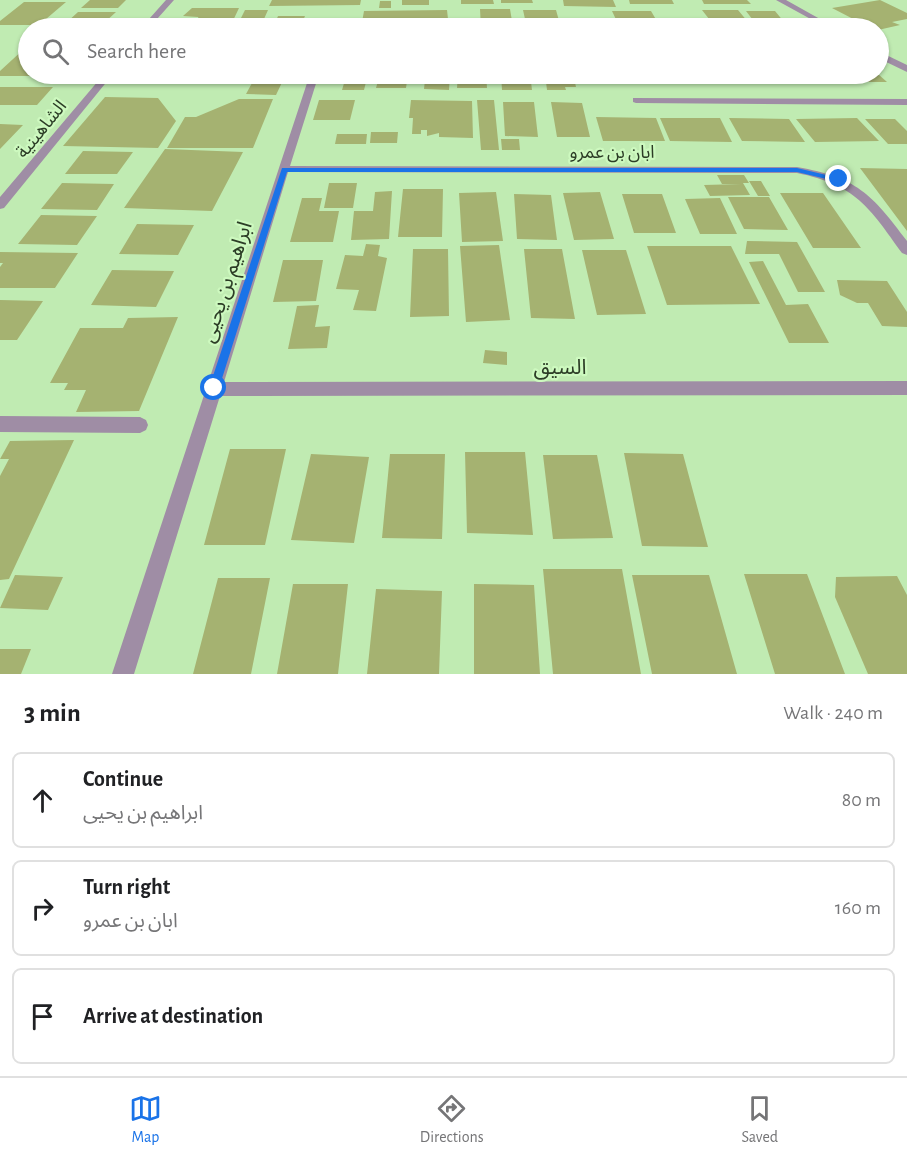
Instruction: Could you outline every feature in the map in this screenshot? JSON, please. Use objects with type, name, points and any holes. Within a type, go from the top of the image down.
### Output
[{"type":"street","points":[[154,18],[170,0]]},
{"type":"street","points":[[780,0],[813,18]]},
{"type":"street","points":[[889,59],[907,69]]},
{"type":"street","name":"الشاهينية","points":[[0,205],[100,84]]},
{"type":"street","name":"ابراهيم بن يحيى","points":[[123,674],[311,84]]},
{"type":"street","points":[[636,100],[907,102]]},
{"type":"street","name":"ابان بن عمرو","points":[[284,169],[797,170],[839,179],[854,188],[869,200],[907,250]]},
{"type":"street","name":"السيق","points":[[214,388],[907,388]]},
{"type":"street","points":[[0,424],[140,425]]},
{"type":"building","points":[[90,0],[126,0],[118,8],[81,8]]},
{"type":"building","points":[[272,0],[361,0],[360,5],[269,6]]},
{"type":"building","points":[[402,0],[429,0],[429,5],[402,5]]},
{"type":"building","points":[[461,0],[493,0],[494,4],[461,4]]},
{"type":"building","points":[[501,0],[532,0],[533,3],[501,3]]},
{"type":"building","points":[[563,0],[613,0],[616,7],[564,6]]},
{"type":"building","points":[[629,0],[672,0],[674,4],[630,4]]},
{"type":"building","points":[[702,0],[747,0],[751,4],[704,4]]},
{"type":"building","points":[[880,0],[907,13],[907,19],[892,22],[900,25],[889,28],[889,18],[851,18],[832,8]]},
{"type":"building","points":[[380,1],[391,1],[391,8],[379,8]]},
{"type":"building","points":[[24,2],[66,2],[47,18],[18,18],[18,25],[0,25],[0,21]]},
{"type":"building","points":[[192,8],[239,8],[234,18],[183,16]]},
{"type":"building","points":[[480,9],[510,9],[512,18],[480,18]]},
{"type":"building","points":[[245,10],[268,10],[264,18],[241,18]]},
{"type":"building","points":[[447,10],[448,18],[363,18],[364,11]]},
{"type":"building","points":[[523,10],[556,10],[558,18],[525,18]]},
{"type":"building","points":[[702,10],[738,10],[745,18],[708,18]]},
{"type":"building","points":[[612,11],[651,11],[655,18],[615,18]]},
{"type":"building","points":[[746,11],[775,11],[781,18],[751,18]]},
{"type":"building","points":[[78,12],[116,12],[109,18],[71,18]]},
{"type":"building","points":[[278,16],[305,16],[304,18],[277,18]]},
{"type":"building","points":[[18,54],[18,76],[0,76],[0,71]]},
{"type":"building","points":[[252,84],[281,84],[276,95],[246,94]]},
{"type":"building","points":[[344,84],[366,84],[364,90],[342,90]]},
{"type":"building","points":[[377,84],[407,84],[406,88],[376,88]]},
{"type":"building","points":[[425,84],[449,84],[449,90],[424,89]]},
{"type":"building","points":[[457,84],[487,84],[487,88],[457,88]]},
{"type":"building","points":[[502,84],[531,84],[532,90],[502,90]]},
{"type":"building","points":[[546,84],[575,84],[576,87],[565,87],[566,90],[547,90]]},
{"type":"building","points":[[0,87],[53,87],[37,105],[0,105]]},
{"type":"building","points":[[105,97],[158,98],[176,121],[158,148],[63,146]]},
{"type":"building","points":[[239,99],[273,99],[253,148],[167,148],[185,117],[196,117]]},
{"type":"building","points":[[319,100],[355,100],[350,120],[313,120]]},
{"type":"building","points":[[411,100],[472,101],[473,138],[439,137],[439,133],[427,136],[427,130],[421,130],[421,134],[412,134],[413,118],[409,118]]},
{"type":"building","points":[[477,100],[494,100],[499,150],[481,150]]},
{"type":"building","points":[[503,102],[534,102],[538,137],[505,136]]},
{"type":"building","points":[[551,102],[582,103],[590,137],[557,137]]},
{"type":"building","points":[[596,117],[656,118],[665,141],[603,141]]},
{"type":"building","points":[[660,118],[720,118],[732,142],[670,141]]},
{"type":"building","points":[[729,118],[789,119],[805,142],[742,141]]},
{"type":"building","points":[[857,118],[879,141],[815,142],[796,119]]},
{"type":"building","points":[[865,119],[895,119],[907,131],[907,144],[888,144]]},
{"type":"building","points":[[0,124],[23,125],[0,149]]},
{"type":"building","points":[[371,132],[398,132],[397,143],[370,143]]},
{"type":"building","points":[[337,134],[367,134],[366,144],[335,144]]},
{"type":"building","points":[[501,139],[519,139],[520,150],[502,150]]},
{"type":"building","points":[[165,149],[243,152],[212,211],[124,208]]},
{"type":"building","points":[[83,151],[133,152],[117,174],[65,174]]},
{"type":"building","points":[[860,168],[907,169],[907,231]]},
{"type":"building","points":[[717,175],[744,175],[749,183],[743,183],[750,195],[710,196],[704,185],[741,184],[722,184]]},
{"type":"building","points":[[749,181],[761,181],[770,196],[758,196]]},
{"type":"building","points":[[62,183],[114,184],[97,210],[41,209]]},
{"type":"building","points":[[329,183],[357,183],[353,208],[324,208]]},
{"type":"building","points":[[403,189],[443,189],[442,237],[398,237]]},
{"type":"building","points":[[392,191],[389,239],[351,240],[354,211],[373,211],[375,192]]},
{"type":"building","points":[[496,192],[503,241],[462,242],[459,193]]},
{"type":"building","points":[[600,192],[614,239],[574,240],[563,193]]},
{"type":"building","points":[[780,193],[823,193],[861,248],[813,248]]},
{"type":"building","points":[[514,194],[551,195],[557,240],[517,239]]},
{"type":"building","points":[[622,194],[662,194],[676,233],[634,233]]},
{"type":"building","points":[[728,197],[769,197],[788,230],[744,229]]},
{"type":"building","points":[[302,198],[322,198],[319,211],[339,211],[333,242],[290,242]]},
{"type":"building","points":[[720,198],[737,234],[700,234],[685,199]]},
{"type":"building","points":[[41,215],[97,216],[77,245],[18,244]]},
{"type":"building","points":[[137,224],[194,225],[178,255],[119,254]]},
{"type":"building","points":[[747,241],[797,242],[825,292],[798,292],[779,254],[745,254]]},
{"type":"building","points":[[366,244],[380,245],[378,256],[387,258],[376,311],[353,310],[359,290],[336,289],[345,255],[363,256]]},
{"type":"building","points":[[499,245],[510,320],[466,322],[460,246]]},
{"type":"building","points":[[647,246],[731,246],[760,304],[667,305]]},
{"type":"building","points":[[413,249],[448,249],[449,316],[410,317]]},
{"type":"building","points":[[524,249],[562,249],[575,319],[531,318]]},
{"type":"building","points":[[582,250],[626,250],[646,314],[597,315]]},
{"type":"building","points":[[0,252],[78,253],[55,288],[0,288],[0,267],[3,263],[0,263]]},
{"type":"building","points":[[283,260],[323,260],[316,301],[273,302]]},
{"type":"building","points":[[763,261],[786,305],[808,304],[829,343],[789,343],[749,262]]},
{"type":"building","points":[[112,270],[174,271],[156,307],[91,305]]},
{"type":"building","points":[[837,280],[887,281],[907,312],[907,327],[882,326],[868,303],[857,303],[840,295]]},
{"type":"building","points":[[0,300],[43,301],[17,340],[0,340]]},
{"type":"building","points":[[319,305],[315,327],[330,326],[327,348],[288,349],[297,306]]},
{"type":"building","points":[[178,317],[139,411],[76,412],[86,390],[64,390],[68,383],[50,383],[80,328],[123,328],[128,318]]},
{"type":"building","points":[[485,350],[507,352],[507,365],[483,363]]},
{"type":"building","points":[[74,440],[9,579],[0,580],[0,476],[9,459],[0,459],[10,441]]},
{"type":"building","points":[[230,449],[286,449],[265,545],[204,545]]},
{"type":"building","points":[[465,452],[525,452],[533,535],[467,533]]},
{"type":"building","points":[[624,453],[683,454],[708,547],[642,546]]},
{"type":"building","points":[[311,454],[369,457],[354,543],[291,540]]},
{"type":"building","points":[[390,454],[445,454],[442,539],[382,538]]},
{"type":"building","points":[[543,455],[597,455],[613,538],[553,539]]},
{"type":"building","points":[[543,569],[622,569],[641,674],[553,674]]},
{"type":"building","points":[[744,574],[807,574],[845,674],[775,674]]},
{"type":"building","points":[[15,575],[63,577],[48,610],[0,608]]},
{"type":"building","points":[[632,575],[709,575],[737,674],[652,674]]},
{"type":"building","points":[[897,576],[907,595],[907,674],[868,674],[835,597],[836,577]]},
{"type":"building","points":[[218,578],[270,578],[251,674],[193,674]]},
{"type":"building","points":[[293,584],[348,584],[338,674],[277,674]]},
{"type":"building","points":[[474,584],[534,585],[540,674],[474,674]]},
{"type":"building","points":[[376,589],[442,591],[439,674],[367,674]]},
{"type":"building","points":[[0,649],[31,649],[21,674],[0,674]]},
{"type":"route","points":[[214,388],[284,169],[797,170],[839,179]]}]
